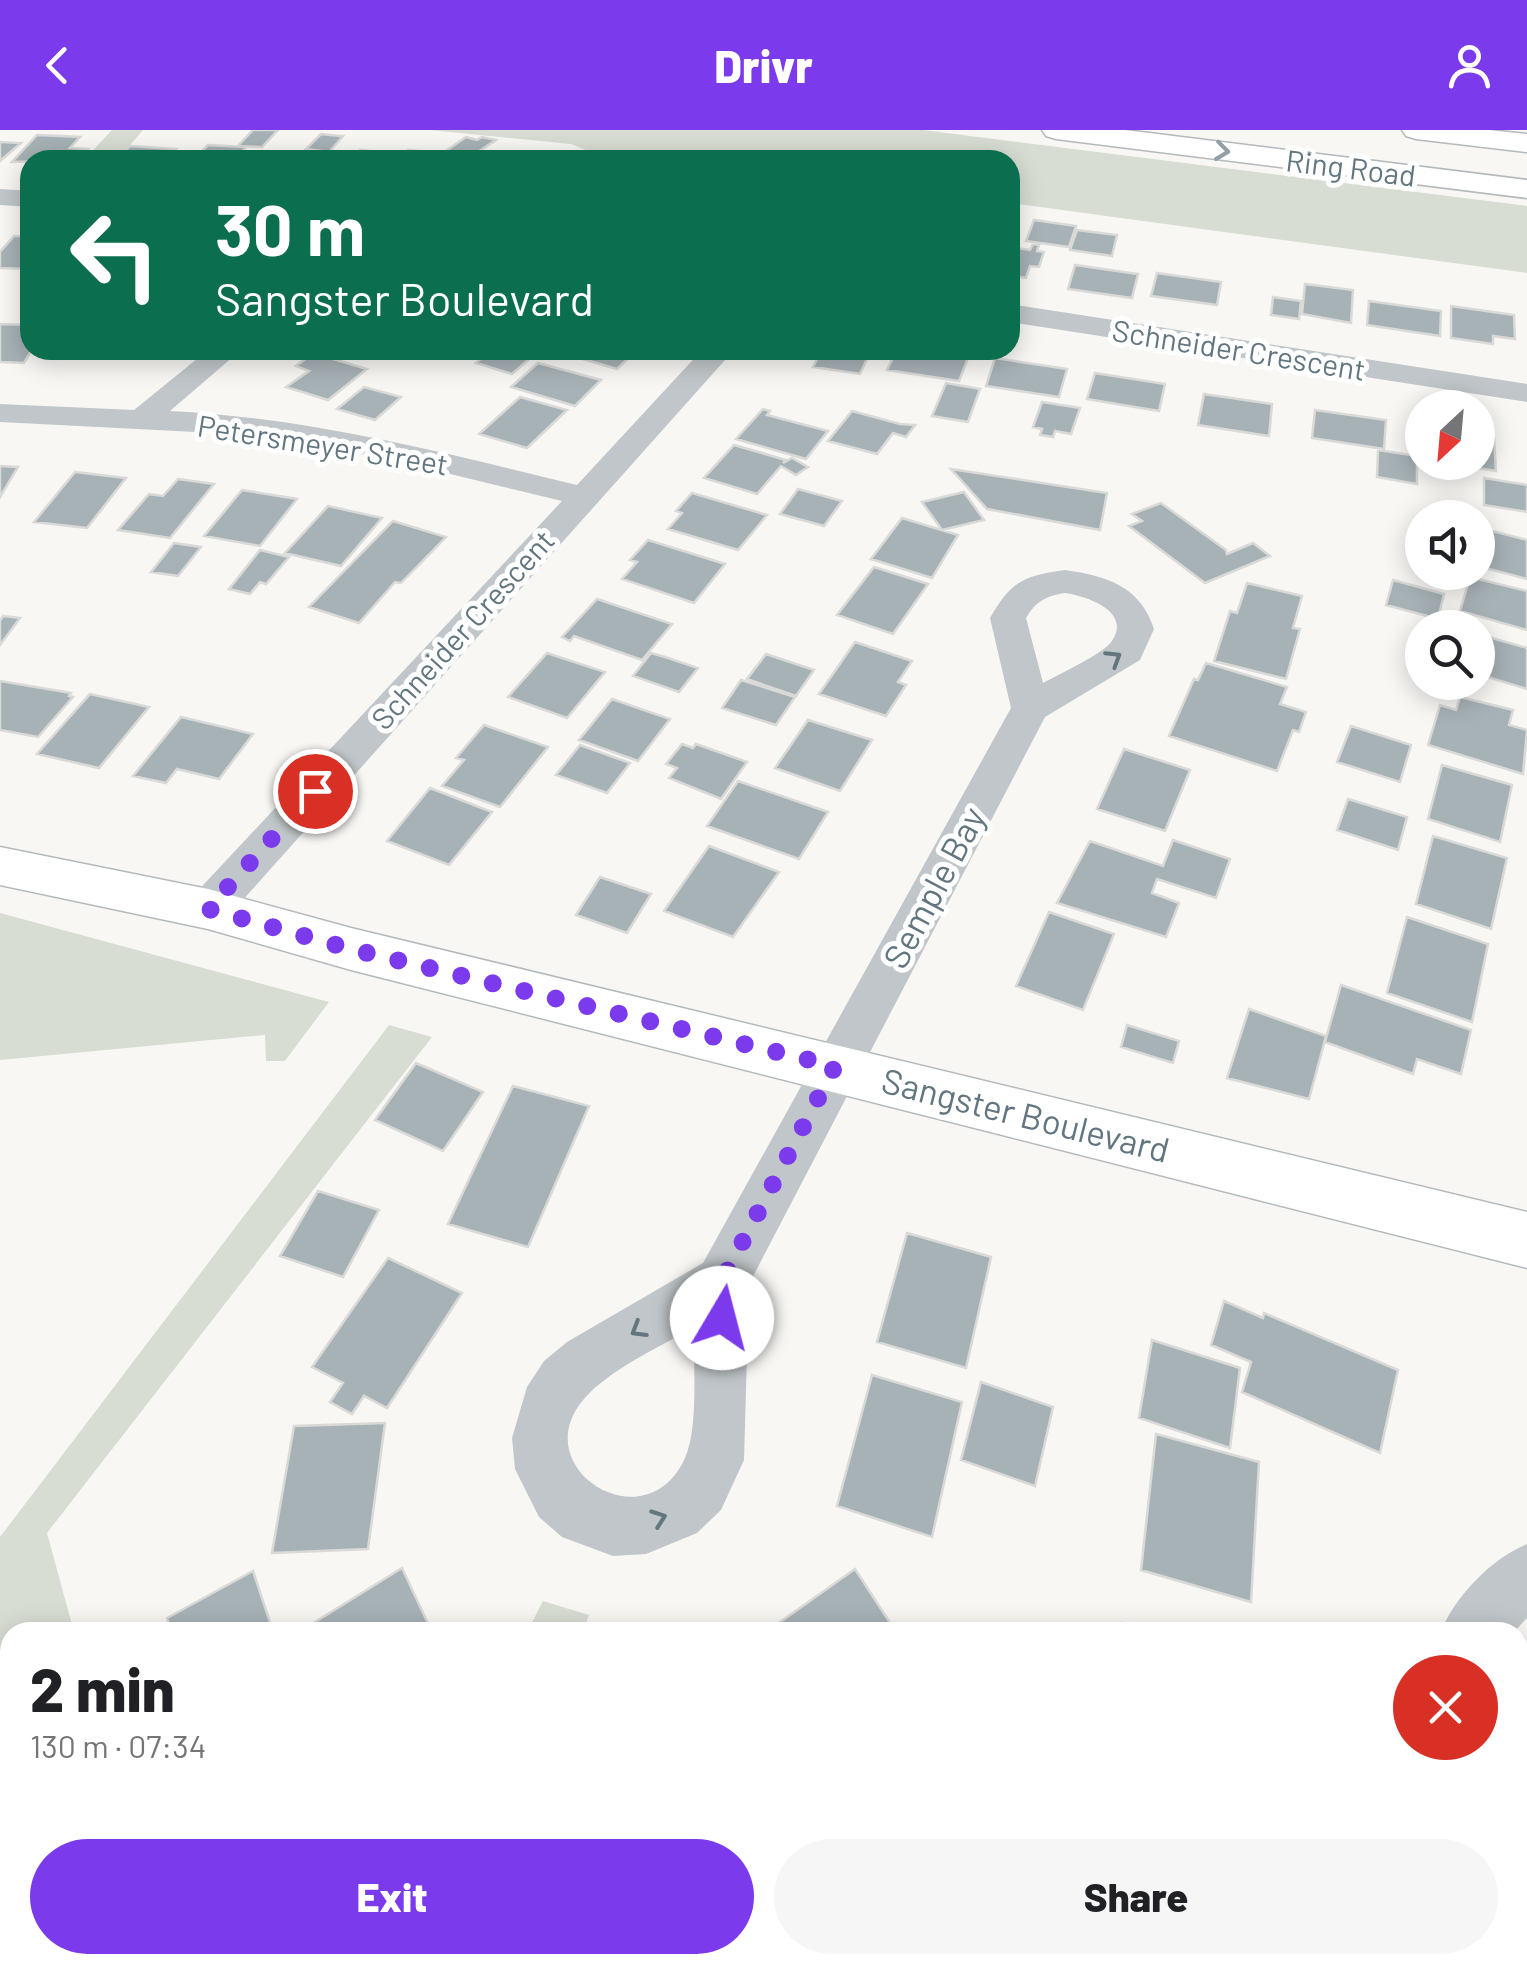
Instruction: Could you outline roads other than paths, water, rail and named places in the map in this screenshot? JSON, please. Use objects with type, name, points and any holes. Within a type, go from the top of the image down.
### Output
[{"type":"main road","name":"Ring Road","points":[[1056,130],[1527,189]]},
{"type":"main road","name":"Ring Road","points":[[1416,130],[1527,143]]},
{"type":"main road","name":"Sangster Boulevard","points":[[0,866],[208,909],[351,949],[1527,1240]]},
{"type":"street","name":"Schneider Crescent","points":[[1020,314],[1527,393]]},
{"type":"street","points":[[142,419],[214,360]]},
{"type":"street","name":"Schneider Crescent","points":[[208,909],[710,360]]},
{"type":"street","name":"Petersmeyer Street","points":[[0,414],[236,424],[380,447],[582,496]]},
{"type":"street","name":"Semple Bay","points":[[722,1281],[1030,708]]},
{"type":"street","points":[[1481,1622],[1527,1574]]}]
